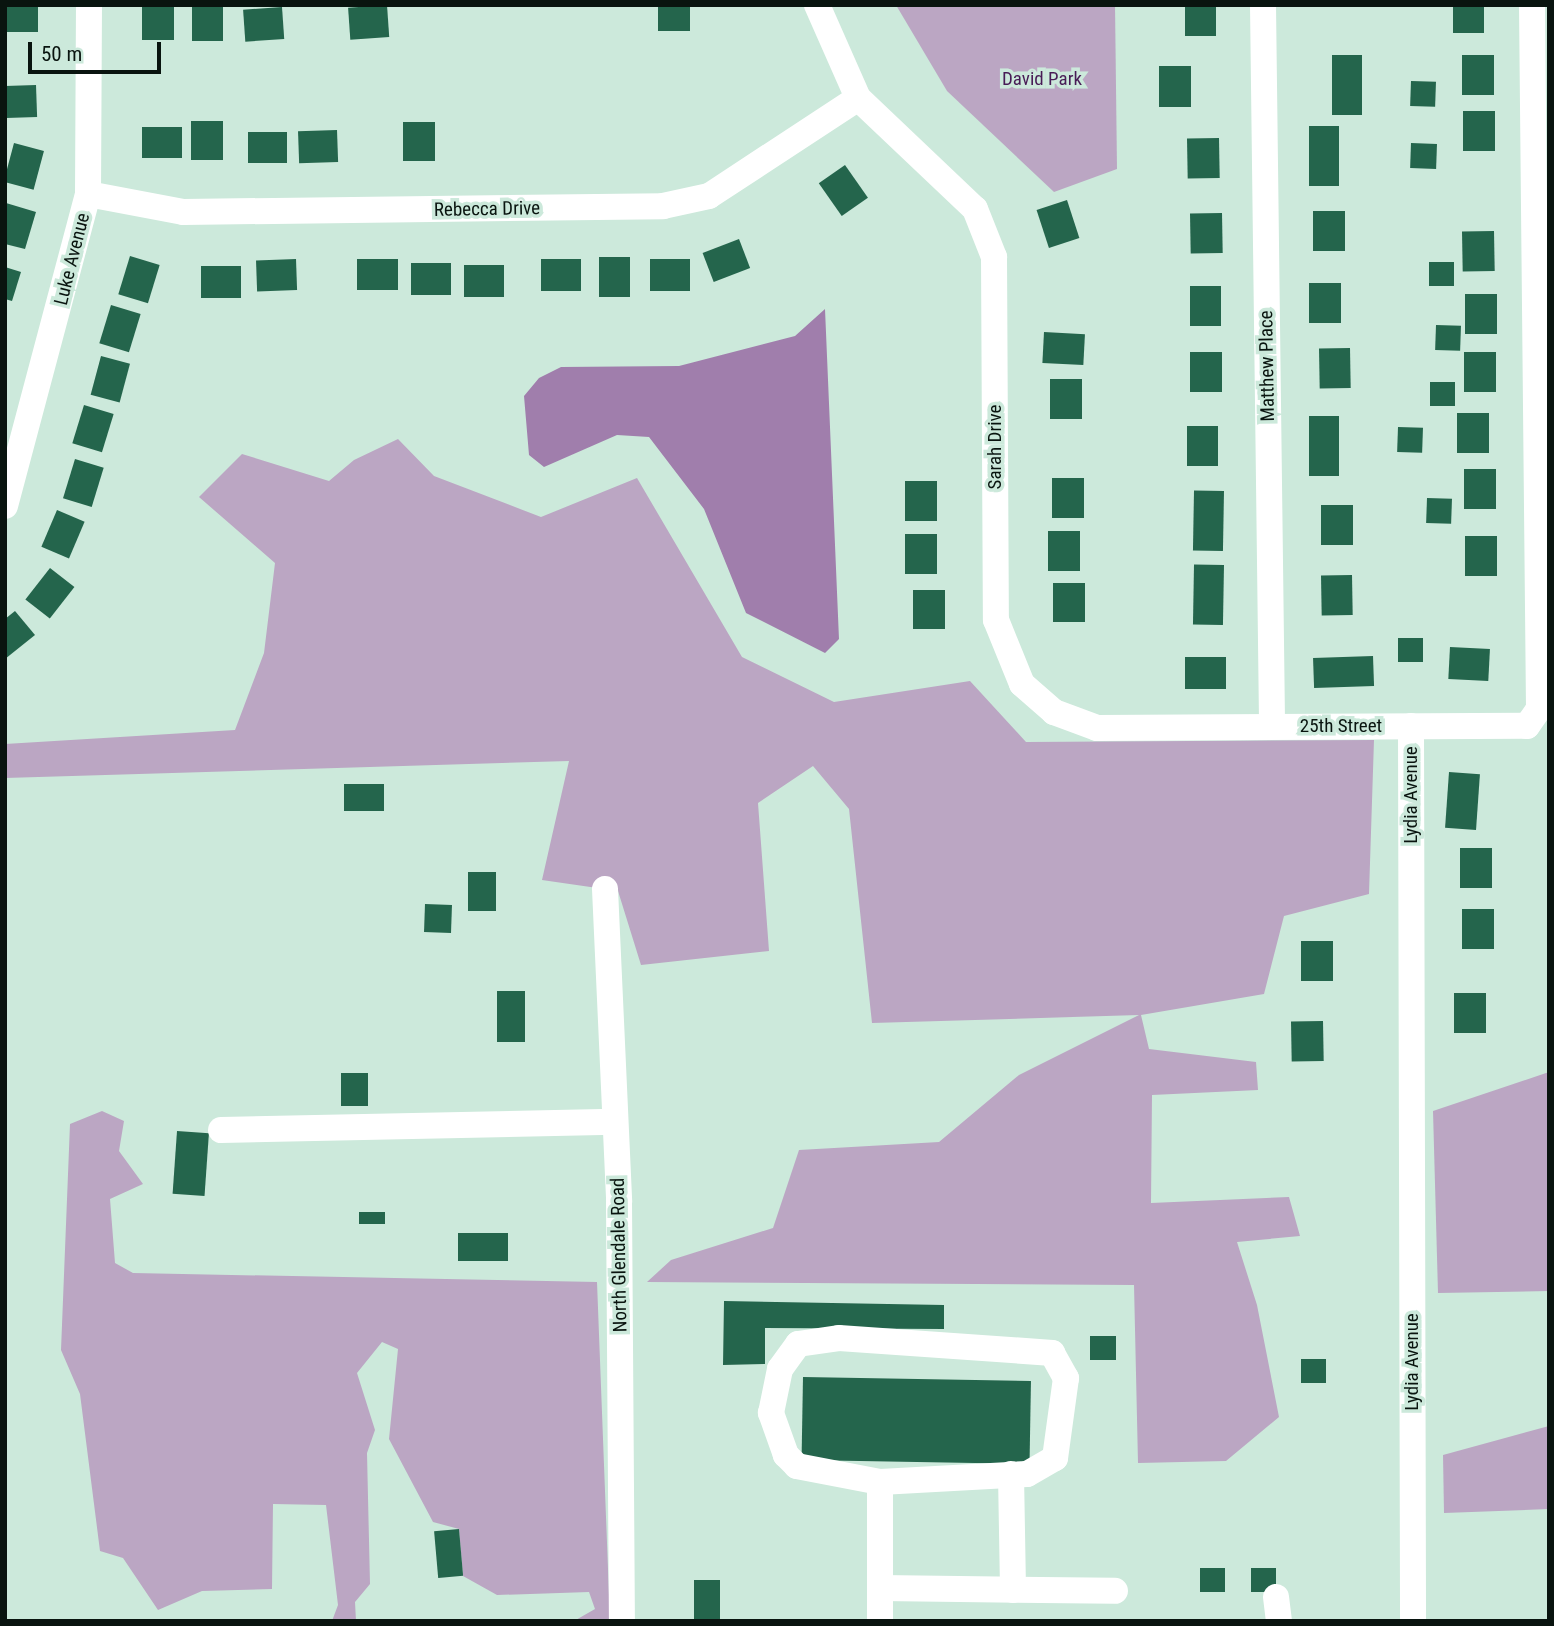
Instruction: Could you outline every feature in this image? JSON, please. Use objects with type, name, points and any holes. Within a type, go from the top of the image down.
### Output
[{"type":"street","name":"Luke Avenue","points":[[5,506],[88,194],[89,5]]},
{"type":"street","name":"Sarah Drive","points":[[817,5],[858,98],[975,209],[994,257],[996,620],[1022,684],[1054,712],[1097,728],[1272,726]]},
{"type":"street","name":"Matthew Place","points":[[1263,5],[1272,726]]},
{"type":"street","name":"Lydia Avenue","points":[[1413,1621],[1411,726],[1527,726],[1539,709],[1532,5]]},
{"type":"street","name":"Rebecca Drive","points":[[88,194],[183,212],[663,206],[709,196],[858,98]]},
{"type":"street","name":"25th Street","points":[[1272,726],[1411,726]]},
{"type":"street","name":"North Glendale Road","points":[[606,889],[614,1122],[622,1621]]},
{"type":"street","points":[[221,1130],[614,1122]]},
{"type":"street","points":[[839,1338],[1052,1353],[1066,1378],[1055,1458],[1027,1474],[880,1482],[819,1473],[797,1466],[786,1455],[771,1413],[780,1369],[798,1343],[839,1338]]},
{"type":"street","points":[[1011,1475],[1013,1590]]},
{"type":"street","points":[[880,1482],[880,1621]]},
{"type":"street","points":[[880,1588],[1115,1591]]},
{"type":"green space","name":"David Park","points":[[896,5],[1115,5],[1117,169],[1054,192],[947,91]]},
{"type":"green space","points":[[398,439],[434,476],[541,517],[637,478],[742,657],[834,702],[970,681],[1026,742],[1374,740],[1369,894],[1284,916],[1264,994],[1141,1015],[1149,1049],[1256,1062],[1258,1090],[1152,1095],[1151,1203],[1289,1197],[1300,1236],[1237,1242],[1257,1305],[1279,1417],[1226,1461],[1138,1463],[1134,1285],[647,1282],[671,1260],[773,1228],[799,1150],[939,1142],[1019,1075],[1139,1015],[872,1023],[849,809],[813,766],[758,803],[769,951],[641,965],[618,891],[542,880],[569,761],[5,778],[5,744],[235,730],[264,653],[275,563],[199,497],[242,454],[329,481],[354,460]]},
{"type":"green space","points":[[1549,1072],[1549,1291],[1438,1293],[1433,1111]]},
{"type":"green space","points":[[102,1111],[124,1121],[119,1151],[143,1184],[110,1199],[115,1263],[133,1273],[597,1282],[610,1621],[574,1621],[595,1609],[589,1592],[497,1595],[463,1576],[459,1529],[433,1522],[389,1439],[398,1349],[382,1342],[357,1373],[375,1430],[367,1453],[370,1584],[355,1602],[356,1621],[332,1621],[338,1605],[326,1505],[273,1504],[272,1589],[202,1591],[158,1610],[123,1558],[100,1551],[80,1394],[61,1350],[70,1124]]},
{"type":"green space","points":[[1549,1426],[1549,1509],[1444,1513],[1443,1455]]},
{"type":"shaded area","points":[[825,309],[839,639],[825,653],[746,613],[704,509],[649,437],[617,435],[544,467],[529,455],[524,396],[539,378],[561,367],[679,366],[795,336]]},
{"type":"building","points":[[5,5],[38,5],[38,32],[5,32]]},
{"type":"building","points":[[142,5],[174,5],[174,40],[142,40]]},
{"type":"building","points":[[192,5],[223,5],[223,41],[192,41]]},
{"type":"building","points":[[387,5],[389,37],[350,40],[348,8]]},
{"type":"building","points":[[658,5],[690,5],[690,31],[658,31]]},
{"type":"building","points":[[1185,5],[1216,5],[1216,36],[1185,36]]},
{"type":"building","points":[[1453,5],[1484,5],[1484,33],[1453,33]]},
{"type":"building","points":[[282,7],[284,39],[245,42],[243,10]]},
{"type":"building","points":[[1332,55],[1362,55],[1362,115],[1332,115]]},
{"type":"building","points":[[1462,55],[1494,55],[1494,95],[1462,95]]},
{"type":"building","points":[[1159,66],[1191,66],[1191,107],[1159,107]]},
{"type":"building","points":[[1411,81],[1436,82],[1435,107],[1410,106]]},
{"type":"building","points":[[36,85],[37,117],[6,118],[5,86]]},
{"type":"building","points":[[1463,111],[1495,111],[1495,151],[1463,151]]},
{"type":"building","points":[[191,121],[223,121],[223,160],[191,160]]},
{"type":"building","points":[[403,122],[435,122],[435,161],[403,161]]},
{"type":"building","points":[[1309,126],[1339,126],[1339,186],[1309,186]]},
{"type":"building","points":[[142,127],[182,127],[182,158],[142,158]]},
{"type":"building","points":[[337,130],[338,162],[299,163],[298,131]]},
{"type":"building","points":[[248,132],[287,132],[287,163],[248,163]]},
{"type":"building","points":[[1219,138],[1220,178],[1188,179],[1187,139]]},
{"type":"building","points":[[14,143],[44,151],[34,190],[5,182]]},
{"type":"building","points":[[1411,143],[1437,144],[1436,169],[1410,168]]},
{"type":"building","points":[[845,165],[868,198],[842,216],[819,183]]},
{"type":"building","points":[[1067,200],[1079,238],[1049,248],[1037,210]]},
{"type":"building","points":[[6,203],[36,212],[25,249],[5,244]]},
{"type":"building","points":[[1313,211],[1345,211],[1345,251],[1313,251]]},
{"type":"building","points":[[1222,213],[1223,253],[1191,254],[1190,214]]},
{"type":"building","points":[[1494,231],[1495,271],[1463,272],[1462,232]]},
{"type":"building","points":[[739,239],[750,268],[714,282],[703,253]]},
{"type":"building","points":[[130,256],[160,265],[148,303],[118,294]]},
{"type":"building","points":[[599,257],[630,257],[630,297],[599,297]]},
{"type":"building","points":[[296,259],[297,290],[257,291],[256,260]]},
{"type":"building","points":[[357,259],[398,259],[398,290],[357,290]]},
{"type":"building","points":[[541,259],[581,259],[581,291],[541,291]]},
{"type":"building","points":[[650,259],[690,259],[690,291],[650,291]]},
{"type":"building","points":[[1429,262],[1454,262],[1454,286],[1429,286]]},
{"type":"building","points":[[411,263],[451,263],[451,295],[411,295]]},
{"type":"building","points":[[464,265],[504,265],[504,297],[464,297]]},
{"type":"building","points":[[201,266],[241,266],[241,298],[201,298]]},
{"type":"building","points":[[5,267],[21,272],[12,301],[5,299]]},
{"type":"building","points":[[1309,283],[1341,283],[1341,323],[1309,323]]},
{"type":"building","points":[[1190,286],[1221,286],[1221,326],[1190,326]]},
{"type":"building","points":[[1465,294],[1497,294],[1497,334],[1465,334]]},
{"type":"building","points":[[111,305],[141,314],[129,352],[99,343]]},
{"type":"building","points":[[1436,325],[1461,326],[1460,351],[1435,350]]},
{"type":"building","points":[[1044,332],[1085,334],[1083,365],[1042,363]]},
{"type":"building","points":[[1350,348],[1351,388],[1320,389],[1319,349]]},
{"type":"building","points":[[1190,352],[1222,352],[1222,392],[1190,392]]},
{"type":"building","points":[[1464,352],[1496,352],[1496,392],[1464,392]]},
{"type":"building","points":[[101,356],[130,364],[120,402],[91,395]]},
{"type":"building","points":[[1050,379],[1082,379],[1082,419],[1050,419]]},
{"type":"building","points":[[1430,382],[1455,382],[1455,406],[1430,406]]},
{"type":"building","points":[[84,405],[114,414],[102,452],[72,443]]},
{"type":"building","points":[[1457,413],[1489,413],[1489,453],[1457,453]]},
{"type":"building","points":[[1309,416],[1339,416],[1339,476],[1309,476]]},
{"type":"building","points":[[1187,426],[1218,426],[1218,466],[1187,466]]},
{"type":"building","points":[[1398,427],[1423,428],[1422,453],[1397,452]]},
{"type":"building","points":[[75,459],[104,468],[92,507],[63,498]]},
{"type":"building","points":[[1464,469],[1496,469],[1496,509],[1464,509]]},
{"type":"building","points":[[1052,478],[1084,478],[1084,518],[1052,518]]},
{"type":"building","points":[[905,481],[937,481],[937,521],[905,521]]},
{"type":"building","points":[[1194,490],[1224,491],[1223,551],[1193,550]]},
{"type":"building","points":[[1427,498],[1452,499],[1451,524],[1426,523]]},
{"type":"building","points":[[1321,505],[1353,505],[1353,545],[1321,545]]},
{"type":"building","points":[[57,510],[85,522],[69,559],[41,547]]},
{"type":"building","points":[[1048,531],[1080,531],[1080,571],[1048,571]]},
{"type":"building","points":[[905,534],[937,534],[937,574],[905,574]]},
{"type":"building","points":[[1465,536],[1497,536],[1497,576],[1465,576]]},
{"type":"building","points":[[1194,564],[1224,565],[1223,625],[1193,624]]},
{"type":"building","points":[[50,568],[74,587],[50,619],[25,600]]},
{"type":"building","points":[[1352,575],[1353,615],[1322,616],[1321,576]]},
{"type":"building","points":[[1053,583],[1085,583],[1085,622],[1053,622]]},
{"type":"building","points":[[913,590],[945,590],[945,629],[913,629]]},
{"type":"building","points":[[15,611],[35,635],[5,659],[5,619]]},
{"type":"building","points":[[1398,638],[1423,638],[1423,662],[1398,662]]},
{"type":"building","points":[[1450,647],[1490,649],[1488,681],[1448,679]]},
{"type":"building","points":[[1373,656],[1374,686],[1314,688],[1313,658]]},
{"type":"building","points":[[1185,657],[1226,657],[1226,689],[1185,689]]},
{"type":"building","points":[[1449,772],[1480,774],[1476,830],[1445,828]]},
{"type":"building","points":[[344,784],[384,784],[384,811],[344,811]]},
{"type":"building","points":[[1460,848],[1492,848],[1492,888],[1460,888]]},
{"type":"building","points":[[468,872],[496,872],[496,911],[468,911]]},
{"type":"building","points":[[425,904],[452,905],[451,933],[424,932]]},
{"type":"building","points":[[1462,909],[1494,909],[1494,949],[1462,949]]},
{"type":"building","points":[[1301,941],[1333,941],[1333,981],[1301,981]]},
{"type":"building","points":[[497,991],[525,991],[525,1042],[497,1042]]},
{"type":"building","points":[[1454,993],[1486,993],[1486,1033],[1454,1033]]},
{"type":"building","points":[[1323,1021],[1324,1061],[1292,1062],[1291,1022]]},
{"type":"building","points":[[341,1073],[368,1073],[368,1106],[341,1106]]},
{"type":"building","points":[[177,1131],[209,1133],[205,1196],[173,1194]]},
{"type":"building","points":[[359,1212],[385,1212],[385,1224],[359,1224]]},
{"type":"building","points":[[458,1233],[508,1233],[508,1261],[458,1261]]},
{"type":"building","points":[[724,1301],[944,1305],[944,1329],[765,1328],[765,1364],[723,1365]]},
{"type":"building","points":[[1090,1336],[1116,1336],[1116,1360],[1090,1360]]},
{"type":"building","points":[[1301,1359],[1326,1359],[1326,1383],[1301,1383]]},
{"type":"building","points":[[803,1377],[1031,1381],[1030,1464],[802,1460]]},
{"type":"building","points":[[459,1529],[463,1576],[438,1578],[434,1531]]},
{"type":"building","points":[[1200,1568],[1225,1568],[1225,1592],[1200,1592]]},
{"type":"building","points":[[1251,1568],[1276,1568],[1276,1592],[1251,1592]]},
{"type":"building","points":[[694,1580],[720,1580],[720,1621],[694,1621]]}]
